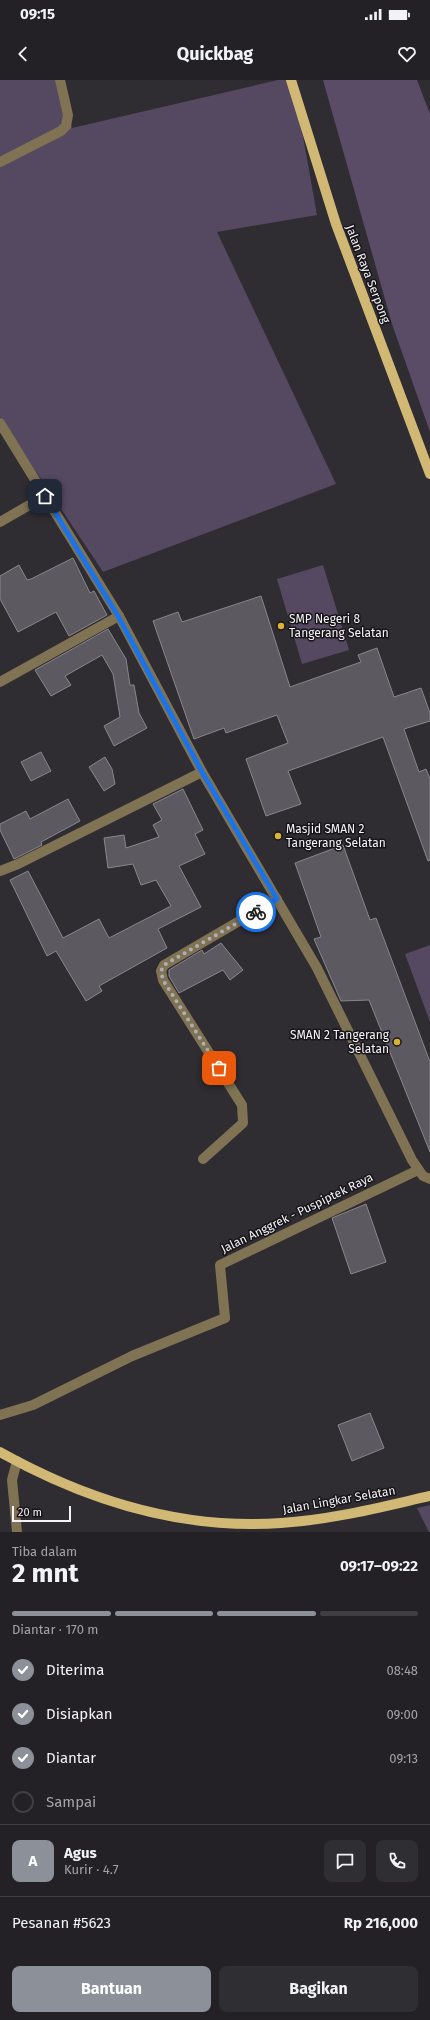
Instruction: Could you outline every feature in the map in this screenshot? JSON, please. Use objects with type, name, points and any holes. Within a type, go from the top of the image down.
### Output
[{"type":"main road","name":"Jalan Raya Serpong","points":[[291,80],[336,224],[430,474]]},
{"type":"main road","name":"Jalan Lingkar Selatan","points":[[0,1452],[61,1483],[113,1503],[158,1514],[206,1522],[281,1523],[332,1516],[430,1496]]},
{"type":"street","points":[[0,162],[61,131],[66,126],[68,115],[60,80]]},
{"type":"street","points":[[0,423],[118,616],[202,772],[318,968],[418,1170],[422,1176],[430,1179]]},
{"type":"street","points":[[0,522],[45,496]]},
{"type":"street","points":[[0,682],[118,616]]},
{"type":"street","points":[[0,871],[18,864],[202,772]]},
{"type":"street","points":[[204,1159],[243,1123],[242,1106],[163,980],[161,971],[164,965],[277,899]]},
{"type":"street","name":"Jalan Anggrek - Puspiptek Raya","points":[[0,1415],[33,1405],[132,1356],[225,1318],[220,1265],[418,1170]]},
{"type":"street","points":[[17,1461],[12,1480],[17,1532]]},
{"type":"shaded area","points":[[0,80],[61,80],[72,128],[278,80],[293,80],[317,215],[217,232],[336,484],[103,572],[0,417]]},
{"type":"shaded area","points":[[323,80],[417,80],[430,114],[430,432],[392,324]]},
{"type":"shaded area","points":[[323,565],[349,650],[302,664],[277,579]]},
{"type":"shaded area","points":[[430,945],[430,1022],[405,954]]},
{"type":"shaded area","points":[[430,1505],[430,1532],[429,1532],[417,1508]]},
{"type":"building","points":[[73,558],[90,593],[94,591],[107,615],[69,636],[56,612],[18,632],[0,599],[0,576],[19,565],[27,580]]},
{"type":"building","points":[[261,596],[290,687],[361,662],[358,655],[377,648],[394,697],[421,688],[430,713],[430,721],[404,729],[419,772],[426,769],[430,779],[430,860],[428,861],[383,737],[288,771],[301,804],[266,816],[246,759],[288,743],[277,715],[226,733],[224,728],[194,739],[153,621],[178,612],[182,622]]},
{"type":"building","points":[[108,629],[126,659],[130,685],[134,685],[139,713],[147,728],[114,746],[104,726],[120,717],[113,674],[102,655],[65,676],[71,685],[51,696],[35,670]]},
{"type":"building","points":[[41,752],[51,771],[31,781],[21,762]]},
{"type":"building","points":[[105,757],[112,769],[115,784],[104,791],[89,767]]},
{"type":"building","points":[[183,789],[203,830],[195,834],[205,854],[179,866],[201,907],[158,929],[167,948],[99,986],[102,991],[86,1001],[56,951],[47,956],[10,880],[28,871],[63,938],[99,919],[109,938],[171,906],[156,880],[141,885],[133,864],[108,868],[104,838],[124,835],[126,848],[159,837],[153,825],[162,820],[153,804]]},
{"type":"building","points":[[68,799],[80,821],[41,842],[42,845],[14,859],[0,830],[0,824],[26,811],[30,819]]},
{"type":"building","points":[[343,845],[370,920],[376,918],[430,1062],[430,1152],[369,1000],[341,1001],[314,939],[321,937],[295,863]]},
{"type":"building","points":[[221,943],[243,970],[230,980],[223,970],[179,993],[169,976],[169,970],[202,950],[204,954]]},
{"type":"building","points":[[366,1204],[386,1262],[351,1274],[332,1218]]},
{"type":"building","points":[[370,1413],[384,1448],[352,1461],[338,1425]]},
{"type":"way so far","points":[[219,1068],[163,980],[161,971],[164,965],[256,912]]},
{"type":"place","name":"SMP Negeri 8 Tangerang Selatan","points":[[281,626]]},
{"type":"place","name":"Masjid SMAN 2 Tangerang Selatan","points":[[278,836]]},
{"type":"place","name":"SMAN 2 Tangerang Selatan","points":[[397,1042]]},
{"type":"route","points":[[45,496],[118,616],[202,772],[277,899],[256,912]]}]
